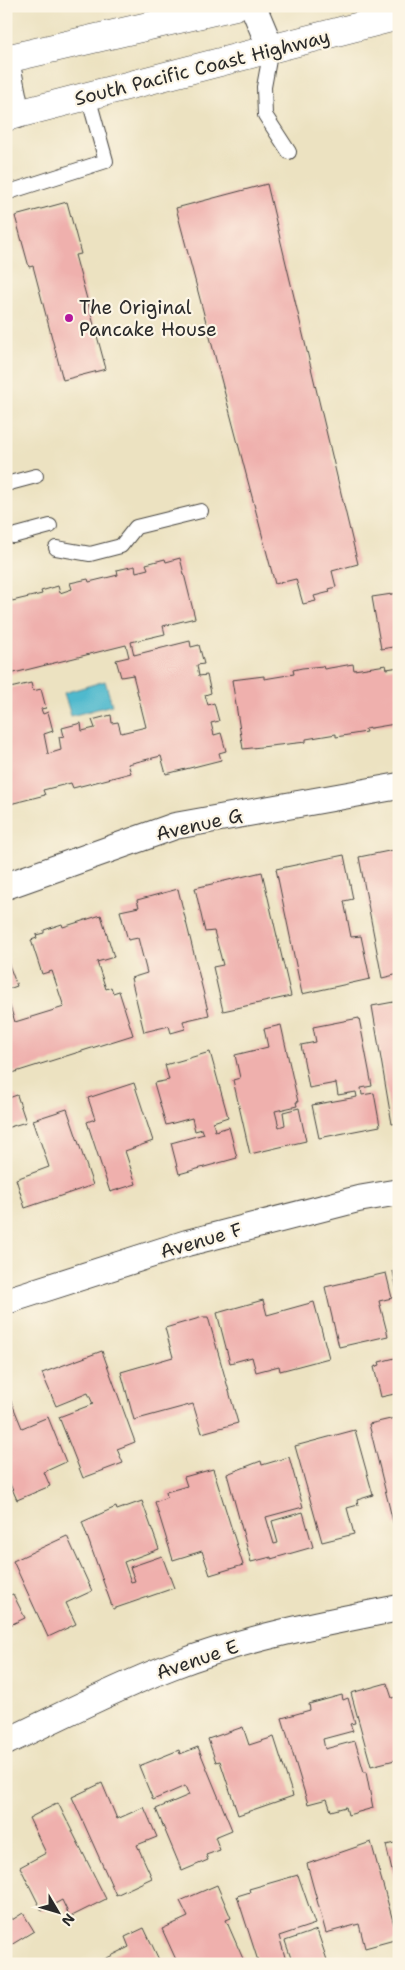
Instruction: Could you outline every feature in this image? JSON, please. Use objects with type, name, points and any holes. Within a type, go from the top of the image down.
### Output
[{"type":"highway","points":[[6,59],[235,6]]},
{"type":"highway","name":"South Pacific Coast Highway","points":[[11,116],[399,16]]},
{"type":"street","points":[[253,6],[271,49]]},
{"type":"street","points":[[6,59],[11,116]]},
{"type":"street","name":"Avenue G","points":[[6,886],[175,826],[399,786]]},
{"type":"street","name":"Avenue F","points":[[8,1296],[187,1242],[358,1198],[399,1192]]},
{"type":"street","name":"Avenue E","points":[[6,1742],[83,1705],[172,1666],[279,1632],[399,1608]]},
{"type":"lane","points":[[271,49],[264,87],[265,115],[289,152]]},
{"type":"lane","points":[[7,190],[106,161],[88,96]]},
{"type":"lane","points":[[6,484],[36,476]]},
{"type":"lane","points":[[56,548],[90,554],[121,546],[136,527],[200,512]]},
{"type":"lane","points":[[13,536],[50,526]]},
{"type":"water","points":[[105,681],[112,705],[71,716],[64,693]]},
{"type":"building","points":[[267,184],[358,564],[332,571],[336,587],[329,589],[330,592],[314,596],[316,601],[303,604],[296,579],[275,584],[176,208]]},
{"type":"building","name":"The Original Pancake House","points":[[67,202],[81,254],[75,255],[106,369],[63,380],[33,266],[29,267],[15,216]]},
{"type":"building","points":[[180,558],[195,618],[163,626],[165,634],[131,642],[134,655],[190,641],[191,647],[199,645],[204,664],[197,665],[199,676],[207,675],[211,693],[205,695],[208,705],[214,703],[219,721],[211,723],[214,735],[221,733],[226,751],[219,753],[221,760],[166,774],[161,756],[128,764],[131,773],[73,788],[71,783],[43,790],[45,795],[10,804],[6,789],[6,689],[31,683],[33,691],[41,689],[46,708],[41,709],[43,714],[48,712],[53,731],[44,734],[48,754],[61,750],[59,737],[64,736],[62,728],[81,723],[82,731],[95,728],[92,720],[111,715],[112,723],[118,722],[121,733],[146,727],[133,675],[121,677],[116,660],[129,657],[126,645],[6,675],[6,599],[11,598],[12,601],[42,594],[41,591],[58,586],[60,593],[72,589],[70,583],[88,579],[89,582],[118,575],[117,570],[135,566],[136,572],[148,569],[146,564],[165,559],[166,562]]},
{"type":"building","points":[[399,593],[399,646],[381,649],[372,597]]},
{"type":"building","points":[[353,664],[354,670],[386,665],[387,669],[399,667],[399,728],[396,728],[395,724],[365,729],[366,732],[306,739],[306,742],[243,749],[232,680],[264,676],[264,679],[294,674],[293,670],[302,668],[323,666],[324,669]]},
{"type":"building","points":[[399,849],[399,974],[382,978],[359,857]]},
{"type":"building","points":[[344,855],[353,899],[344,901],[351,937],[361,936],[370,979],[302,994],[276,869]]},
{"type":"building","points":[[262,872],[291,996],[223,1011],[213,967],[223,965],[214,931],[205,932],[195,888]]},
{"type":"building","points":[[178,889],[209,1015],[183,1021],[185,1029],[171,1033],[169,1026],[144,1032],[131,978],[147,973],[138,938],[128,940],[120,911],[139,907],[137,900]]},
{"type":"building","points":[[101,915],[114,957],[97,962],[106,989],[111,987],[113,993],[119,991],[133,1035],[6,1075],[6,994],[15,1022],[64,1007],[52,971],[42,974],[31,940],[37,938],[36,935],[44,933],[44,930],[62,924],[63,927]]},
{"type":"building","points":[[6,957],[17,986],[6,990]]},
{"type":"building","points":[[399,1001],[399,1123],[392,1124],[372,1006]]},
{"type":"building","points":[[359,1018],[372,1086],[361,1088],[362,1095],[374,1093],[380,1126],[319,1138],[312,1105],[357,1097],[356,1092],[338,1095],[336,1083],[309,1088],[301,1045],[316,1042],[313,1027]]},
{"type":"building","points":[[281,1025],[298,1102],[296,1102],[297,1106],[275,1111],[279,1127],[285,1125],[283,1112],[299,1108],[306,1141],[250,1154],[233,1080],[240,1078],[235,1055],[268,1047],[264,1029]]},
{"type":"building","points":[[210,1052],[228,1117],[213,1122],[215,1131],[229,1127],[237,1158],[179,1174],[171,1143],[204,1134],[202,1129],[195,1131],[192,1118],[166,1125],[154,1083],[169,1080],[165,1065]]},
{"type":"building","points":[[134,1083],[153,1141],[125,1151],[136,1184],[110,1192],[87,1122],[95,1119],[88,1098]]},
{"type":"building","points":[[17,1095],[26,1122],[6,1128],[6,1099]]},
{"type":"building","points":[[67,1109],[93,1185],[25,1208],[16,1179],[49,1167],[33,1120]]},
{"type":"building","points":[[399,1270],[399,1296],[398,1296],[393,1271]]},
{"type":"building","points":[[386,1273],[392,1298],[379,1301],[388,1336],[339,1347],[325,1287]]},
{"type":"building","points":[[263,1300],[267,1315],[314,1302],[329,1358],[280,1371],[279,1366],[256,1372],[252,1357],[230,1363],[217,1313]]},
{"type":"building","points":[[208,1317],[238,1423],[202,1433],[193,1404],[134,1420],[121,1372],[173,1357],[165,1328]]},
{"type":"building","points":[[102,1351],[135,1442],[117,1449],[123,1463],[83,1478],[59,1417],[93,1404],[88,1393],[56,1406],[42,1373]]},
{"type":"building","points":[[399,1357],[399,1393],[381,1397],[374,1367],[380,1365],[379,1362]]},
{"type":"building","points":[[6,1389],[22,1428],[48,1417],[66,1462],[44,1472],[50,1486],[17,1500],[6,1475]]},
{"type":"building","points":[[399,1417],[399,1524],[394,1526],[369,1424]]},
{"type":"building","points":[[355,1430],[373,1495],[357,1500],[358,1505],[347,1508],[354,1534],[322,1542],[295,1446]]},
{"type":"building","points":[[289,1457],[303,1507],[266,1517],[274,1544],[278,1543],[272,1521],[303,1512],[313,1547],[271,1559],[271,1557],[251,1562],[227,1474],[261,1461],[262,1465]]},
{"type":"building","points":[[213,1469],[243,1565],[210,1575],[202,1551],[173,1560],[155,1502],[167,1497],[166,1492],[187,1486],[184,1477]]},
{"type":"building","points":[[142,1501],[159,1549],[124,1562],[131,1582],[135,1581],[130,1567],[162,1556],[174,1588],[113,1609],[82,1522],[116,1507],[117,1510]]},
{"type":"building","points":[[67,1536],[92,1591],[66,1603],[76,1624],[48,1637],[13,1561]]},
{"type":"building","points":[[6,1587],[10,1595],[13,1594],[25,1618],[6,1627]]},
{"type":"building","points":[[387,1683],[392,1698],[399,1696],[399,1759],[371,1766],[351,1693]]},
{"type":"building","points":[[342,1695],[343,1700],[348,1698],[355,1723],[350,1724],[353,1731],[323,1739],[325,1749],[355,1741],[364,1772],[366,1772],[373,1808],[348,1815],[346,1807],[331,1811],[327,1799],[308,1804],[282,1718],[310,1710],[309,1704]]},
{"type":"building","points":[[243,1727],[249,1745],[274,1737],[293,1796],[238,1815],[220,1761],[216,1762],[208,1739]]},
{"type":"building","points":[[198,1747],[232,1830],[215,1837],[220,1850],[206,1855],[208,1860],[182,1871],[156,1809],[189,1795],[185,1786],[153,1800],[139,1766],[179,1750],[180,1754]]},
{"type":"building","points":[[102,1783],[117,1819],[144,1807],[157,1837],[137,1845],[152,1878],[116,1895],[72,1797]]},
{"type":"building","points":[[58,1803],[106,1899],[70,1917],[62,1900],[42,1911],[20,1867],[46,1853],[29,1818]]},
{"type":"building","points":[[371,1842],[398,1939],[365,1948],[359,1924],[326,1933],[307,1864]]},
{"type":"building","points":[[399,1842],[399,1897],[398,1897],[386,1845]]},
{"type":"building","points":[[298,1875],[315,1924],[279,1936],[287,1964],[259,1964],[237,1896],[250,1892],[249,1889]]},
{"type":"building","points":[[217,1885],[231,1918],[226,1920],[244,1961],[237,1964],[178,1964],[162,1929],[188,1917],[180,1901]]},
{"type":"building","points":[[6,1910],[12,1920],[23,1913],[34,1931],[6,1948]]},
{"type":"building","points":[[144,1928],[161,1964],[95,1964],[129,1947],[125,1937]]},
{"type":"building","points":[[317,1930],[328,1963],[293,1964],[285,1941]]},
{"type":"place","name":"The Original Pancake House","points":[[69,318]]}]
